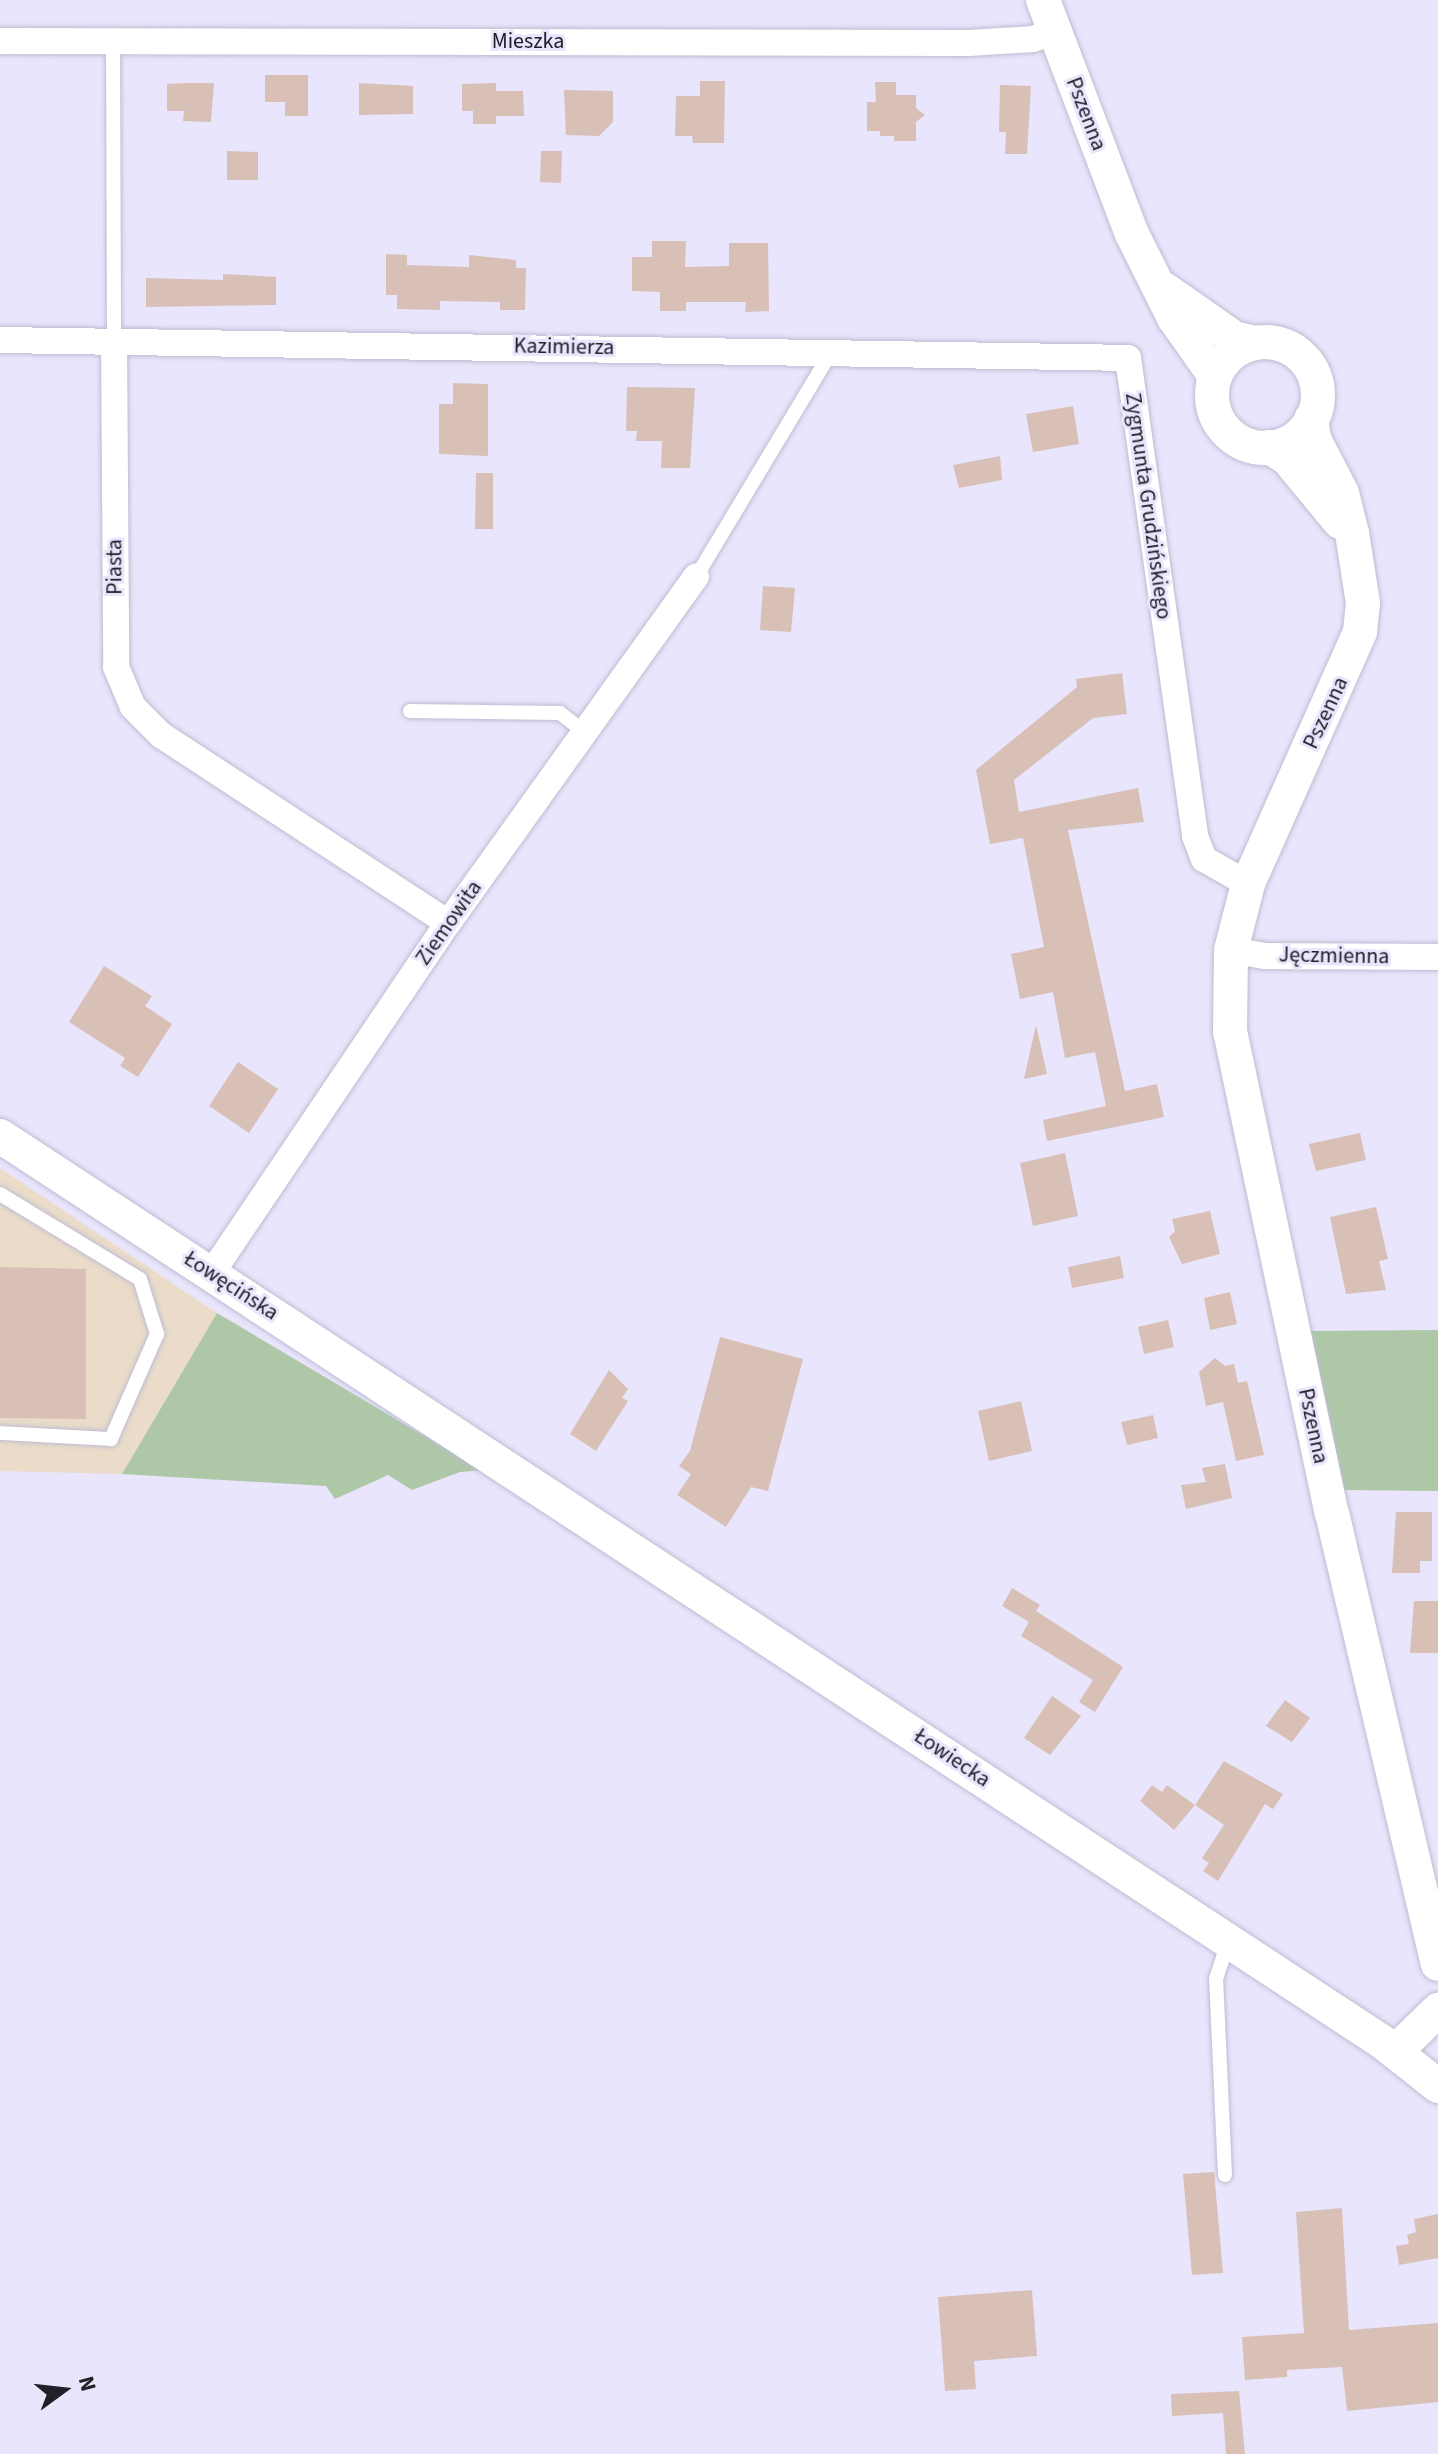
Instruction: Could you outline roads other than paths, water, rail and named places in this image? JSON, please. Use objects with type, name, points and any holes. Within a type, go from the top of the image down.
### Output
[{"type":"street","points":[[1043,0],[1055,31]]},
{"type":"street","name":"Mieszka","points":[[0,41],[969,43],[1033,39],[1055,31]]},
{"type":"street","name":"Pszenna","points":[[1055,31],[1157,285],[1215,376],[1212,402],[1223,426],[1243,443],[1269,447],[1287,458],[1352,533]]},
{"type":"street","name":"Pszenna","points":[[1157,285],[1234,338],[1284,345],[1307,363],[1317,390],[1311,419],[1314,439],[1342,493],[1352,533],[1363,603],[1360,632],[1248,884],[1231,950],[1230,1031],[1239,1089],[1438,1964]]},
{"type":"street","name":"Kazimierza","points":[[0,340],[1128,358]]},
{"type":"street","name":"Piasta","points":[[114,340],[116,667],[133,707],[161,735],[448,923]]},
{"type":"street","points":[[1215,376],[1231,354],[1255,343]]},
{"type":"street","name":"Zygmunta Grudzińskiego","points":[[1128,358],[1195,836],[1204,859],[1248,884]]},
{"type":"street","points":[[1269,447],[1294,439],[1311,419]]},
{"type":"street","name":"Ziemowita","points":[[211,1274],[448,923],[696,577]]},
{"type":"street","name":"Jęczmienna","points":[[1231,950],[1265,956],[1438,957]]},
{"type":"street","name":"Łowęcińska","points":[[0,1136],[462,1435]]},
{"type":"street","name":"Łowiecka","points":[[462,1435],[1433,2073]]},
{"type":"street","points":[[1396,2051],[1438,2010]]},
{"type":"lane","name":"Piasta","points":[[113,42],[114,340]]},
{"type":"lane","points":[[696,577],[831,352]]},
{"type":"lane","points":[[410,711],[560,713],[584,732]]},
{"type":"lane","points":[[0,1194],[140,1279],[157,1334],[111,1439],[0,1433]]},
{"type":"lane","points":[[1225,2175],[1216,1979],[1228,1941]]}]
